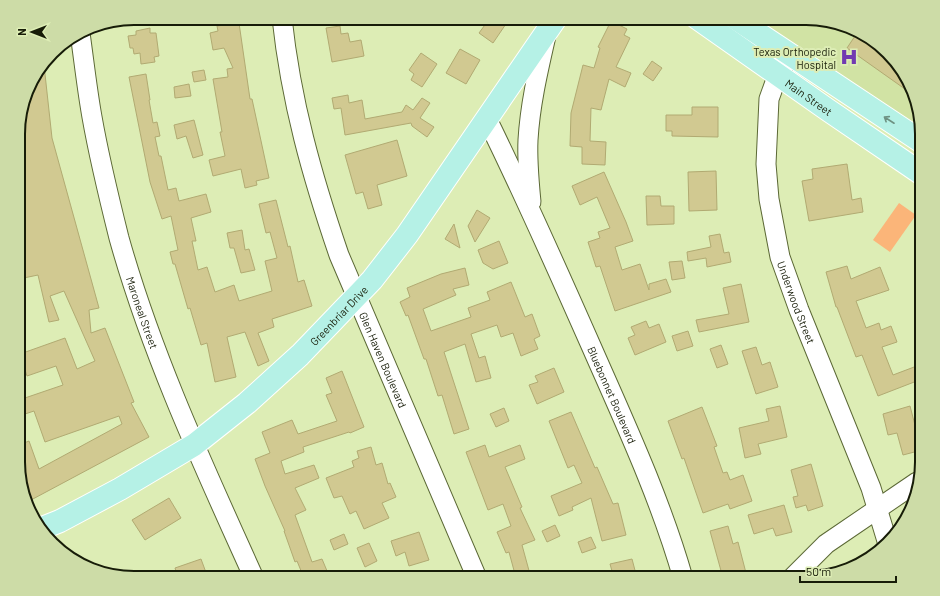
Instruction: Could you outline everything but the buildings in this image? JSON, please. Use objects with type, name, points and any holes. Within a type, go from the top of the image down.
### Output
[{"type":"main road","name":"Greenbriar Drive","points":[[47,526],[60,521],[120,489],[194,445],[247,403],[300,355],[372,280],[407,235],[551,25]]},
{"type":"main road","name":"Main Street","points":[[707,25],[915,169]]},
{"type":"main road","points":[[745,25],[915,137]]},
{"type":"main road","points":[[828,110],[842,112],[857,117],[896,143],[903,144],[915,141]]},
{"type":"street","name":"Glen Haven Boulevard","points":[[283,25],[293,95],[308,159],[337,248],[355,296],[474,571]]},
{"type":"street","name":"Bluebonnet Boulevard","points":[[533,215],[528,167],[528,140],[531,108],[536,77],[551,25]]},
{"type":"street","name":"Maroneal Street","points":[[81,39],[92,116],[120,238],[141,306],[163,370],[194,445],[251,571]]},
{"type":"street","name":"Underwood Street","points":[[791,56],[778,74],[768,99],[766,164],[769,199],[780,257],[799,310],[871,488],[885,537]]},
{"type":"street","name":"Bluebonnet Boulevard","points":[[487,119],[533,215],[638,452],[672,540],[681,571]]},
{"type":"street","points":[[799,571],[826,544],[912,485]]},
{"type":"shaded area","name":"Texas Orthopedic Hospital","points":[[765,25],[820,26],[841,31],[866,43],[883,57],[904,86],[913,113],[914,121],[910,127]]},
{"type":"shaded area","points":[[899,203],[915,214],[890,252],[873,240]]},
{"type":"place","name":"Texas Orthopedic Hospital","points":[[849,57]]}]
